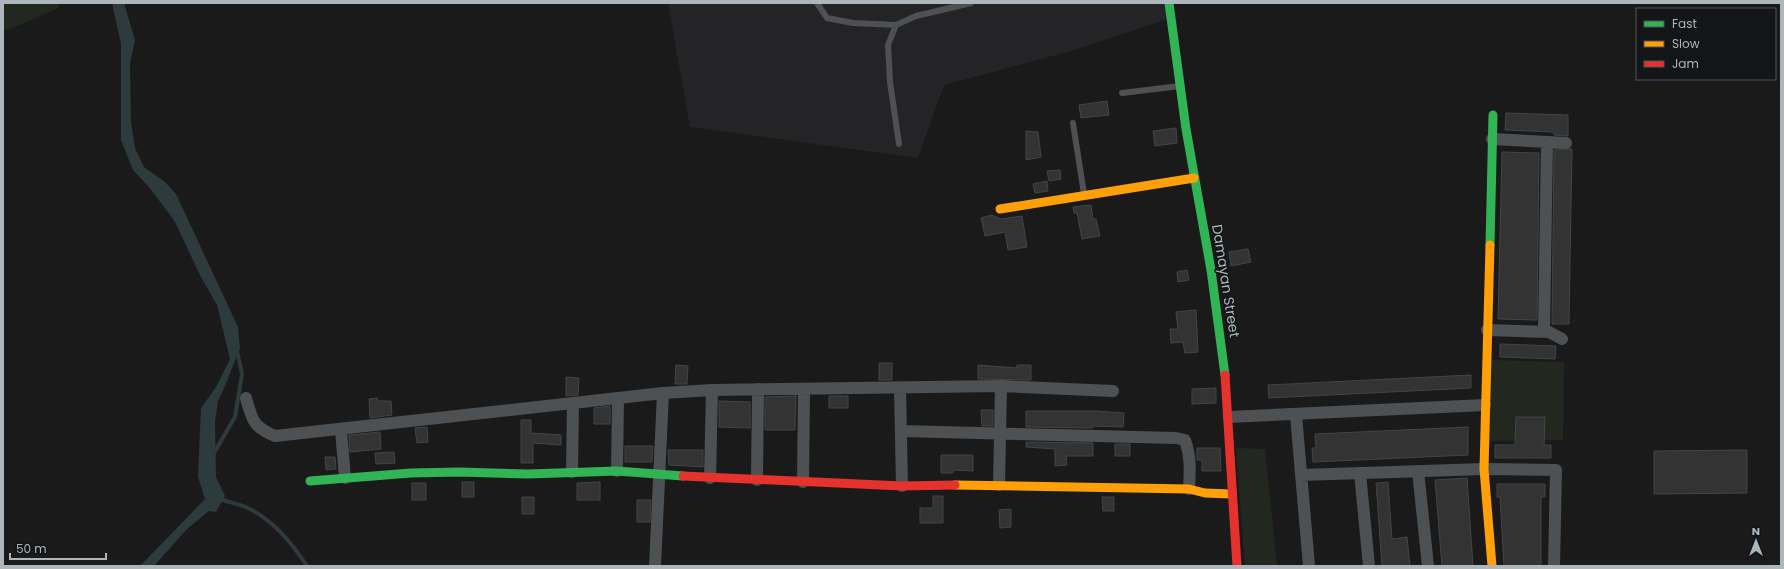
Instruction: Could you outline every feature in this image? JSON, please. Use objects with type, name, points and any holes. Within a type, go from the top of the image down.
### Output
[{"type":"street","name":"Damayan Street","points":[[1169,3],[1194,178],[1211,270],[1226,383],[1232,494],[1238,566]]},
{"type":"street","points":[[1492,566],[1484,469],[1486,330],[1493,115]]},
{"type":"street","points":[[1492,139],[1566,143]]},
{"type":"street","points":[[1544,332],[1547,142]]},
{"type":"street","points":[[1000,209],[1194,178]]},
{"type":"street","points":[[1486,330],[1549,332],[1562,339]]},
{"type":"street","points":[[999,485],[1001,386]]},
{"type":"street","points":[[246,398],[252,421],[262,431],[275,436],[342,430],[663,393],[712,390],[1001,386],[1113,391]]},
{"type":"street","points":[[900,388],[902,486]]},
{"type":"street","points":[[757,480],[758,389]]},
{"type":"street","points":[[802,482],[804,389]]},
{"type":"street","points":[[710,478],[712,390]]},
{"type":"street","points":[[655,566],[663,393]]},
{"type":"street","points":[[617,471],[618,399]]},
{"type":"street","points":[[572,472],[573,404]]},
{"type":"street","points":[[1229,417],[1485,405]]},
{"type":"street","points":[[1296,415],[1309,566]]},
{"type":"street","points":[[342,430],[345,478]]},
{"type":"street","points":[[901,431],[1001,432],[1176,438],[1185,440],[1190,458],[1188,489]]},
{"type":"street","points":[[1301,476],[1484,469],[1556,470],[1554,566]]},
{"type":"street","points":[[310,481],[418,473],[459,472],[528,474],[617,471],[710,478],[902,486],[999,485],[1188,489],[1205,493],[1232,494]]},
{"type":"street","points":[[1418,471],[1428,566]]},
{"type":"street","points":[[1360,473],[1369,566]]},
{"type":"lane","points":[[817,3],[827,18],[853,24],[896,24],[916,16],[971,3]]},
{"type":"lane","points":[[896,24],[888,45],[890,82],[898,144]]},
{"type":"lane","points":[[1122,93],[1180,86]]},
{"type":"lane","points":[[1073,123],[1084,195]]},
{"type":"shaded area","points":[[3,3],[59,3],[58,8],[8,30],[3,29]]},
{"type":"shaded area","points":[[112,3],[124,3],[135,40],[130,63],[131,122],[135,148],[144,167],[165,182],[176,194],[238,327],[240,348],[218,401],[215,421],[216,477],[225,496],[216,512],[209,511],[187,529],[154,566],[140,566],[205,499],[198,477],[201,408],[216,387],[230,359],[217,305],[201,277],[174,220],[148,186],[133,170],[121,140],[121,44]]},
{"type":"shaded area","points":[[668,3],[1169,3],[1171,18],[1071,51],[944,85],[918,158],[690,127]]},
{"type":"shaded area","points":[[1490,360],[1564,362],[1563,440],[1489,441]]},
{"type":"shaded area","points":[[1236,448],[1265,449],[1277,566],[1245,566]]},
{"type":"building","points":[[1107,101],[1109,115],[1081,118],[1079,105]]},
{"type":"building","points":[[1506,113],[1568,115],[1568,136],[1554,135],[1554,132],[1505,130]]},
{"type":"building","points":[[1176,128],[1177,143],[1155,146],[1153,131]]},
{"type":"building","points":[[1026,131],[1038,132],[1041,157],[1026,160]]},
{"type":"building","points":[[1572,149],[1569,324],[1552,324],[1554,150]]},
{"type":"building","points":[[1502,152],[1539,153],[1537,320],[1498,319]]},
{"type":"building","points":[[1060,170],[1061,179],[1049,181],[1047,171]]},
{"type":"building","points":[[1047,181],[1048,191],[1035,193],[1033,184]]},
{"type":"building","points":[[1091,205],[1093,219],[1096,219],[1100,236],[1082,239],[1077,213],[1074,213],[1073,207]]},
{"type":"building","points":[[992,215],[1001,219],[1022,216],[1027,247],[1008,250],[1005,232],[985,236],[981,218]]},
{"type":"building","points":[[1248,249],[1251,262],[1231,266],[1229,252]]},
{"type":"building","points":[[1187,270],[1189,280],[1178,282],[1177,272]]},
{"type":"building","points":[[1196,310],[1198,352],[1185,353],[1183,342],[1171,343],[1170,329],[1178,329],[1176,312]]},
{"type":"building","points":[[1500,344],[1556,346],[1555,359],[1500,357]]},
{"type":"building","points":[[879,363],[892,363],[892,380],[879,380]]},
{"type":"building","points":[[676,365],[688,366],[687,384],[675,384]]},
{"type":"building","points":[[978,365],[1017,368],[1017,365],[1031,365],[1031,380],[978,379]]},
{"type":"building","points":[[1471,375],[1471,388],[1269,398],[1268,385]]},
{"type":"building","points":[[566,377],[579,378],[578,395],[566,396]]},
{"type":"building","points":[[1216,388],[1216,403],[1192,404],[1192,389]]},
{"type":"building","points":[[796,396],[795,430],[765,430],[765,397]]},
{"type":"building","points":[[829,396],[848,396],[848,408],[829,408]]},
{"type":"building","points":[[377,398],[378,401],[391,401],[392,415],[370,418],[369,399]]},
{"type":"building","points":[[719,401],[750,402],[750,428],[719,427]]},
{"type":"building","points":[[610,406],[610,424],[594,424],[594,408]]},
{"type":"building","points":[[981,410],[993,410],[993,426],[982,426]]},
{"type":"building","points":[[1026,411],[1097,411],[1124,413],[1123,427],[1026,427]]},
{"type":"building","points":[[1516,417],[1545,417],[1544,445],[1551,445],[1551,458],[1495,458],[1495,445],[1515,445]]},
{"type":"building","points":[[521,420],[531,420],[531,433],[561,435],[561,445],[533,443],[533,463],[521,463]]},
{"type":"building","points":[[427,427],[428,442],[417,443],[415,428]]},
{"type":"building","points":[[1468,427],[1468,455],[1313,462],[1312,448],[1316,448],[1315,434]]},
{"type":"building","points":[[380,432],[381,449],[350,452],[349,435]]},
{"type":"building","points":[[1026,442],[1093,443],[1093,456],[1066,456],[1067,465],[1055,466],[1055,449],[1026,447]]},
{"type":"building","points":[[1115,444],[1130,444],[1130,456],[1115,456]]},
{"type":"building","points":[[625,446],[653,446],[652,462],[625,462]]},
{"type":"building","points":[[1197,448],[1220,448],[1221,471],[1202,471],[1202,460],[1197,460]]},
{"type":"building","points":[[668,450],[703,450],[703,467],[669,465]]},
{"type":"building","points":[[1747,450],[1747,493],[1654,494],[1654,451]]},
{"type":"building","points":[[394,452],[395,463],[376,464],[375,453]]},
{"type":"building","points":[[941,455],[973,455],[973,471],[953,470],[953,473],[941,473]]},
{"type":"building","points":[[325,457],[335,457],[336,469],[326,470]]},
{"type":"building","points":[[1467,478],[1473,566],[1442,566],[1435,480]]},
{"type":"building","points":[[462,482],[474,482],[474,497],[462,497]]},
{"type":"building","points":[[600,482],[600,500],[577,500],[577,483]]},
{"type":"building","points":[[1388,482],[1392,539],[1407,537],[1410,566],[1382,566],[1376,483]]},
{"type":"building","points":[[412,483],[426,483],[426,500],[412,500]]},
{"type":"building","points":[[1497,484],[1545,484],[1545,497],[1541,497],[1541,566],[1504,566],[1500,497],[1497,497]]},
{"type":"building","points":[[933,496],[943,496],[943,523],[920,523],[920,508],[933,508]]},
{"type":"building","points":[[522,497],[534,497],[534,514],[522,514]]},
{"type":"building","points":[[1102,497],[1114,497],[1114,511],[1103,511]]},
{"type":"building","points":[[637,500],[651,500],[650,522],[637,522]]},
{"type":"building","points":[[1011,509],[1011,527],[1000,528],[999,510]]},
{"type":"waterway","points":[[214,453],[235,417],[242,374],[237,351]]},
{"type":"waterway","points":[[219,499],[245,507],[266,519],[295,549],[307,566]]},
{"type":"traffic: fast","points":[[1169,3],[1186,129],[1211,270],[1225,375]]},
{"type":"traffic: fast","points":[[1490,245],[1493,115]]},
{"type":"traffic: fast","points":[[310,481],[411,473],[459,472],[528,474],[617,471],[683,476]]},
{"type":"traffic: slow","points":[[1000,209],[1194,178]]},
{"type":"traffic: slow","points":[[1490,245],[1484,469],[1492,566]]},
{"type":"traffic: slow","points":[[955,485],[1189,489],[1205,493],[1232,494]]},
{"type":"traffic: jam","points":[[1225,375],[1237,566]]},
{"type":"traffic: jam","points":[[683,476],[902,486],[955,485]]}]
